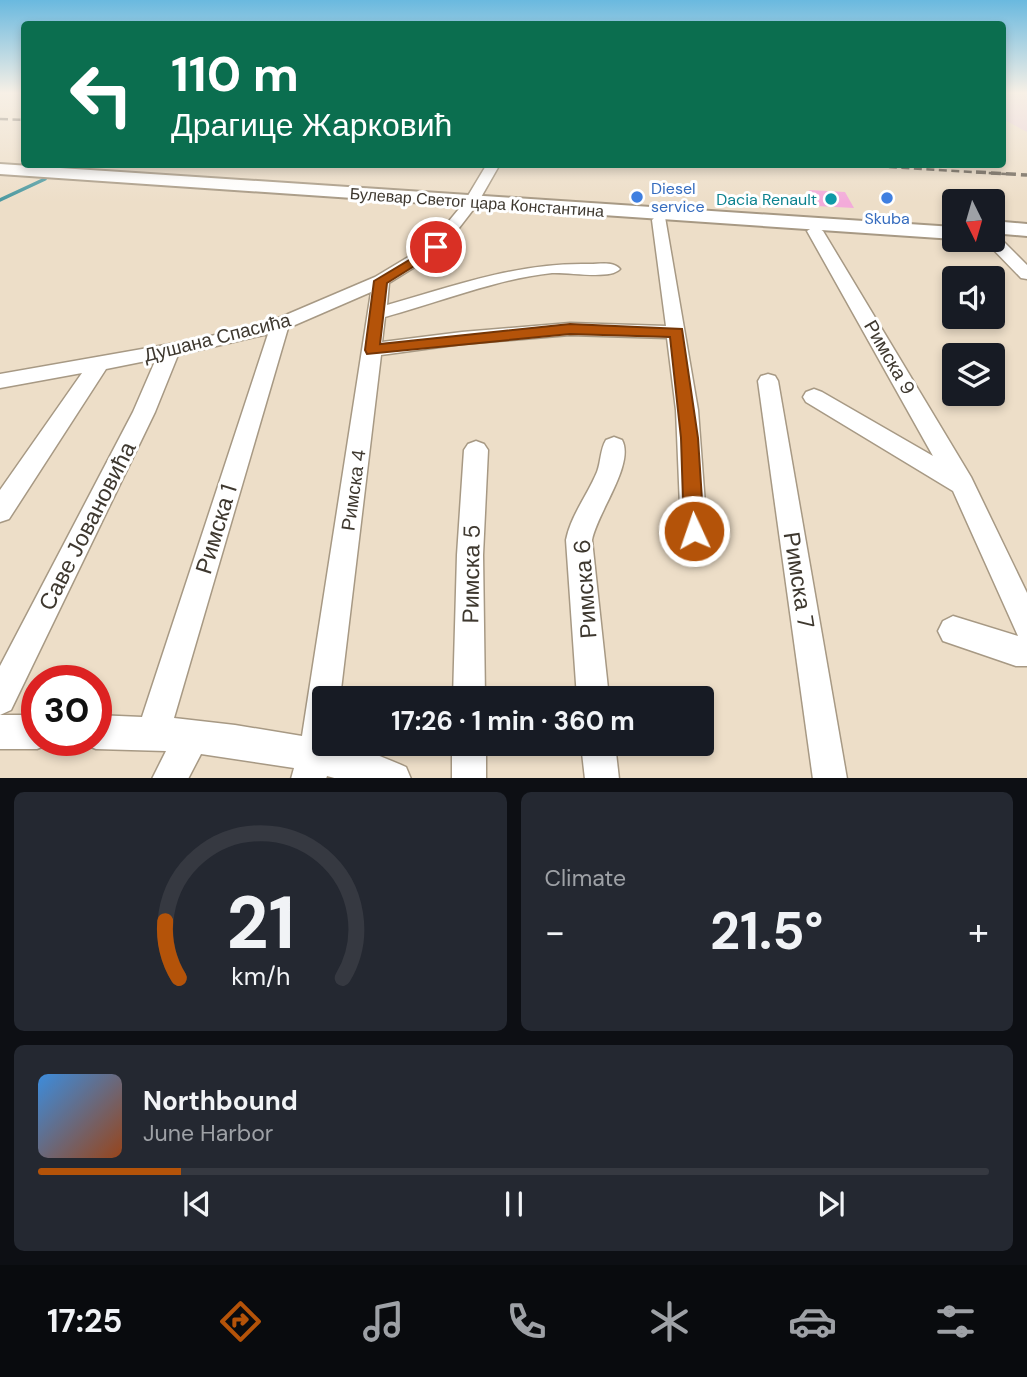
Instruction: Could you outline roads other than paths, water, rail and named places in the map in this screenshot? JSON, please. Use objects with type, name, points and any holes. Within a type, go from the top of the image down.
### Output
[{"type":"main road","points":[[0,162],[21,164]]},
{"type":"main road","name":"Булевар Светог цара Константина","points":[[83,168],[942,232]]},
{"type":"main road","name":"Булевар Светог цара Константина","points":[[0,169],[942,224]]},
{"type":"main road","points":[[1005,228],[1027,230]]},
{"type":"main road","points":[[1005,237],[1027,237]]},
{"type":"street","name":"Душана Спасића","points":[[0,381],[170,350],[280,325],[381,281],[436,247],[474,198],[492,168]]},
{"type":"street","points":[[660,220],[689,438],[694,531]]},
{"type":"street","name":"Римска 9","points":[[816,231],[962,484],[1027,625]]},
{"type":"street","points":[[1005,251],[1027,274]]},
{"type":"street","points":[[376,314],[513,275],[554,268],[612,269]]},
{"type":"street","name":"Римска 4","points":[[326,686],[381,281]]},
{"type":"street","name":"Римска 1","points":[[153,732],[280,325]]},
{"type":"street","points":[[372,350],[462,338],[570,329],[677,332]]},
{"type":"street","name":"Саве Јовановића","points":[[0,699],[144,412],[170,350]]},
{"type":"street","points":[[0,511],[100,362]]},
{"type":"street","name":"Римска 7","points":[[768,381],[830,778]]},
{"type":"street","points":[[814,397],[962,484]]},
{"type":"street","name":"Римска 6","points":[[592,686],[579,540],[582,526],[609,472],[614,446]]},
{"type":"street","name":"Римска 5","points":[[469,686],[470,555],[476,450]]},
{"type":"street","points":[[953,631],[1016,651],[1027,651]]},
{"type":"street","points":[[0,732],[21,732]]},
{"type":"street","points":[[112,732],[153,732],[192,737],[312,767],[387,778]]},
{"type":"street","points":[[170,778],[192,737]]},
{"type":"street","points":[[469,756],[469,778]]},
{"type":"street","points":[[599,756],[601,778]]},
{"type":"waterway","points":[[0,200],[45,179]]},
{"type":"railway","points":[[906,168],[1006,174]]},
{"type":"railway","points":[[976,172],[1027,175]]},
{"type":"place","name":"Diesel service","points":[[637,197]]},
{"type":"place","name":"Skuba","points":[[887,198]]},
{"type":"place","name":"Dacia Renault","points":[[831,199]]}]
